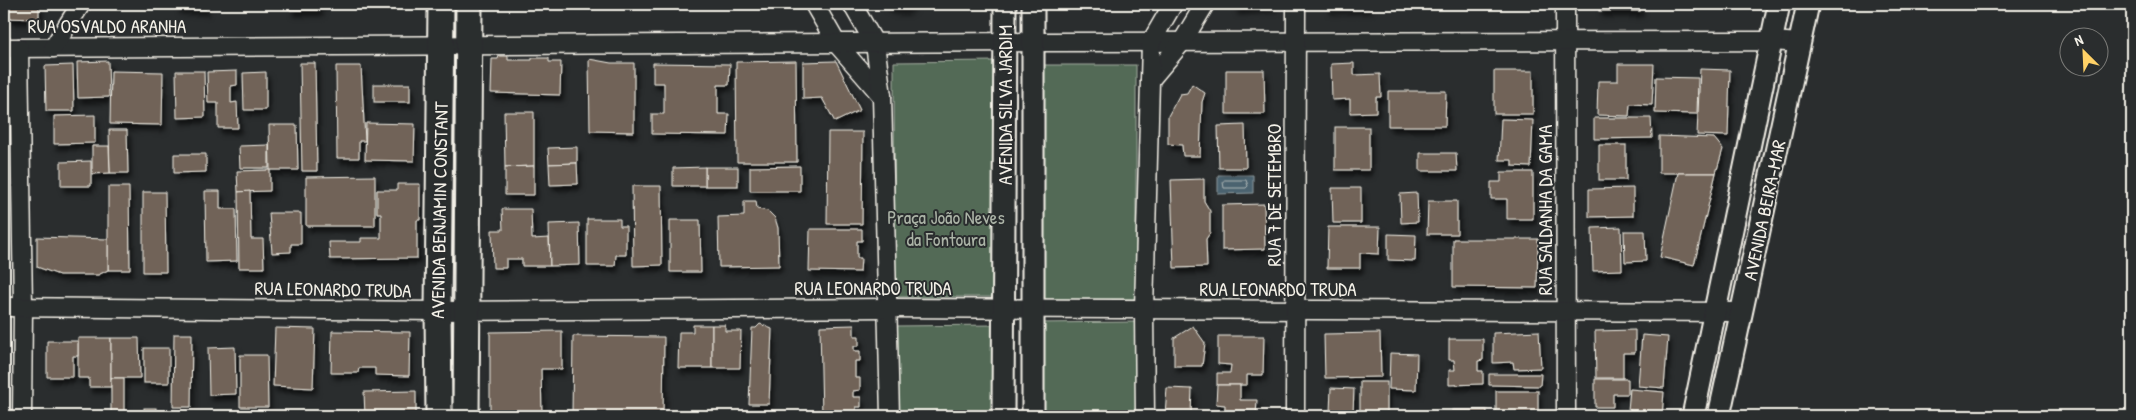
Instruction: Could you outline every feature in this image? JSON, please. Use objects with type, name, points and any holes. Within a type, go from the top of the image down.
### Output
[{"type":"main road","name":"AVENIDA BENJAMIN CONSTANT","points":[[439,416],[438,311],[441,4]]},
{"type":"main road","name":"AVENIDA BENJAMIN CONSTANT","points":[[466,416],[468,4]]},
{"type":"street","points":[[53,48],[81,4]]},
{"type":"street","points":[[814,4],[837,44],[882,96]]},
{"type":"street","points":[[852,4],[875,44],[882,96],[889,308],[890,416]]},
{"type":"street","name":"AVENIDA SILVA JARDIM","points":[[1003,416],[1005,4]]},
{"type":"street","name":"AVENIDA SILVA JARDIM","points":[[1033,4],[1033,416]]},
{"type":"street","points":[[1145,416],[1144,310],[1152,42],[1174,4]]},
{"type":"street","points":[[1150,80],[1182,42],[1205,4]]},
{"type":"street","name":"RUA 7 DE SETEMBRO","points":[[1295,416],[1296,4]]},
{"type":"street","name":"RUA SALDANHA DA GAMA","points":[[1565,4],[1566,416]]},
{"type":"street","name":"AVENIDA BEIRA-MAR","points":[[1693,416],[1779,4]]},
{"type":"street","name":"AVENIDA BEIRA-MAR","points":[[1719,416],[1808,4]]},
{"type":"street","name":"RUA OSVALDO ARANHA","points":[[11,48],[1033,42],[1772,41],[1800,44]]},
{"type":"street","points":[[11,48],[23,307],[22,416]]},
{"type":"street","name":"RUA LEONARDO TRUDA","points":[[4,307],[438,311],[889,308],[1742,312]]},
{"type":"shaded area","points":[[4,63],[7,63],[5,283],[4,283]]},
{"type":"green space","name":"Praça João Neves da Fontoura","points":[[996,61],[997,297],[895,297],[894,62]]},
{"type":"green space","name":"Praça João Neves da Fontoura","points":[[1041,65],[1136,65],[1136,299],[1041,299]]},
{"type":"green space","points":[[1137,322],[1138,416],[1037,416],[1036,323]]},
{"type":"green space","points":[[996,325],[996,416],[895,416],[895,326]]},
{"type":"water","points":[[1218,175],[1253,175],[1253,193],[1218,194]]},
{"type":"building","points":[[4,4],[39,4],[39,19],[4,18]]},
{"type":"building","points":[[177,4],[206,4],[206,9],[177,8]]},
{"type":"building","points":[[291,4],[320,4],[320,10],[290,10]]},
{"type":"building","points":[[885,4],[913,4],[905,9],[891,8]]},
{"type":"building","points":[[1235,4],[1274,4],[1274,6],[1235,9]]},
{"type":"building","points":[[1327,4],[1369,4],[1369,7],[1327,8]]},
{"type":"building","points":[[1599,4],[1640,4],[1640,11],[1599,11]]},
{"type":"building","points":[[499,56],[508,56],[508,60],[549,58],[549,62],[561,62],[560,95],[491,93],[492,59],[498,59]]},
{"type":"building","points":[[589,59],[611,63],[634,63],[634,132],[590,131]]},
{"type":"building","points":[[108,61],[109,97],[78,98],[77,62]]},
{"type":"building","points":[[796,61],[797,162],[737,162],[736,62]]},
{"type":"building","points":[[836,61],[860,110],[835,122],[822,98],[803,99],[803,62]]},
{"type":"building","points":[[300,63],[315,63],[317,171],[302,171]]},
{"type":"building","points":[[653,63],[730,64],[729,85],[718,85],[718,114],[729,114],[728,135],[652,134],[652,114],[664,114],[664,83],[653,83]]},
{"type":"building","points":[[1354,63],[1354,75],[1380,74],[1381,97],[1376,97],[1376,112],[1350,113],[1350,99],[1332,100],[1331,64]]},
{"type":"building","points":[[1618,64],[1654,64],[1652,105],[1630,104],[1629,116],[1597,115],[1598,81],[1618,81]]},
{"type":"building","points":[[73,65],[74,111],[46,111],[45,66]]},
{"type":"building","points":[[336,66],[361,66],[365,141],[359,141],[359,158],[337,158]]},
{"type":"building","points":[[1700,69],[1730,70],[1728,136],[1697,135]]},
{"type":"building","points":[[1226,70],[1264,70],[1265,114],[1226,114]]},
{"type":"building","points":[[111,71],[163,72],[162,125],[110,124]]},
{"type":"building","points":[[176,71],[204,71],[205,117],[177,118]]},
{"type":"building","points":[[237,71],[237,85],[231,86],[231,103],[237,102],[238,128],[218,128],[218,103],[208,103],[207,72]]},
{"type":"building","points":[[1494,71],[1533,71],[1533,114],[1494,114]]},
{"type":"building","points":[[266,72],[266,110],[244,110],[243,73]]},
{"type":"building","points":[[1656,77],[1698,78],[1697,114],[1655,113]]},
{"type":"building","points":[[374,84],[410,84],[410,102],[374,102]]},
{"type":"building","points":[[1192,84],[1205,93],[1202,102],[1200,156],[1183,156],[1182,145],[1168,144],[1168,116],[1180,94],[1187,93]]},
{"type":"building","points":[[1388,91],[1446,91],[1445,126],[1388,126]]},
{"type":"building","points":[[504,112],[534,112],[534,166],[505,167]]},
{"type":"building","points":[[95,115],[95,143],[54,144],[54,116]]},
{"type":"building","points":[[1594,118],[1651,118],[1652,138],[1594,139]]},
{"type":"building","points":[[1501,119],[1533,120],[1531,167],[1512,166],[1512,160],[1499,160]]},
{"type":"building","points":[[366,123],[415,124],[414,161],[365,160]]},
{"type":"building","points":[[269,125],[297,125],[298,170],[270,170]]},
{"type":"building","points":[[1245,125],[1246,168],[1219,168],[1218,126]]},
{"type":"building","points":[[1335,127],[1369,127],[1369,170],[1335,170]]},
{"type":"building","points":[[109,130],[127,130],[128,173],[110,173]]},
{"type":"building","points":[[828,132],[863,132],[862,224],[827,224]]},
{"type":"building","points":[[1659,136],[1714,138],[1723,149],[1716,173],[1659,173]]},
{"type":"building","points":[[269,145],[269,168],[240,168],[239,146]]},
{"type":"building","points":[[1599,145],[1626,145],[1626,180],[1599,180]]},
{"type":"building","points":[[92,146],[109,146],[110,173],[92,174]]},
{"type":"building","points":[[577,147],[577,163],[549,164],[548,148]]},
{"type":"building","points":[[1420,153],[1456,153],[1457,171],[1420,171]]},
{"type":"building","points":[[174,154],[206,154],[206,172],[174,173]]},
{"type":"building","points":[[91,161],[91,186],[61,186],[61,162]]},
{"type":"building","points":[[577,163],[578,184],[550,185],[549,164]]},
{"type":"building","points":[[534,166],[534,195],[505,195],[505,167]]},
{"type":"building","points":[[800,166],[800,191],[750,191],[750,167]]},
{"type":"building","points":[[705,167],[738,167],[738,186],[705,186]]},
{"type":"building","points":[[705,167],[705,186],[673,186],[673,168]]},
{"type":"building","points":[[270,170],[270,191],[238,192],[237,171]]},
{"type":"building","points":[[1501,172],[1533,172],[1533,219],[1507,219],[1507,199],[1491,199],[1491,182],[1501,182]]},
{"type":"building","points":[[1678,173],[1716,173],[1694,265],[1660,257]]},
{"type":"building","points":[[375,176],[375,226],[306,226],[306,177]]},
{"type":"building","points":[[1204,179],[1204,201],[1210,211],[1210,233],[1206,239],[1207,267],[1174,268],[1171,180]]},
{"type":"building","points":[[397,184],[420,184],[420,220],[417,220],[417,258],[330,259],[329,242],[361,242],[361,238],[381,238],[381,213],[377,213],[377,190],[397,190]]},
{"type":"building","points":[[632,186],[661,186],[662,265],[633,266]]},
{"type":"building","points":[[108,187],[129,187],[130,270],[108,270]]},
{"type":"building","points":[[1332,188],[1361,188],[1361,223],[1333,223]]},
{"type":"building","points":[[1633,188],[1633,216],[1589,217],[1589,189]]},
{"type":"building","points":[[205,191],[220,191],[220,209],[236,209],[237,261],[206,262]]},
{"type":"building","points":[[250,191],[251,239],[263,239],[264,268],[239,268],[238,192]]},
{"type":"building","points":[[143,192],[165,192],[166,272],[143,272]]},
{"type":"building","points":[[1417,193],[1418,222],[1401,223],[1400,194]]},
{"type":"building","points":[[744,201],[756,201],[757,209],[768,211],[775,218],[778,228],[779,266],[719,267],[718,217],[744,216]]},
{"type":"building","points":[[1428,201],[1457,201],[1457,234],[1427,234]]},
{"type":"building","points":[[1264,204],[1265,249],[1222,250],[1222,205]]},
{"type":"building","points":[[502,209],[531,209],[532,239],[549,238],[550,266],[522,266],[522,259],[506,259],[506,268],[493,268],[492,230],[503,230]]},
{"type":"building","points":[[269,213],[301,213],[301,244],[291,244],[291,252],[272,253]]},
{"type":"building","points":[[587,219],[620,219],[620,226],[626,226],[626,255],[616,255],[615,266],[587,266]]},
{"type":"building","points":[[670,220],[700,220],[701,272],[670,272]]},
{"type":"building","points":[[579,223],[580,265],[550,266],[549,224]]},
{"type":"building","points":[[1328,227],[1380,227],[1379,254],[1360,253],[1360,268],[1327,268]]},
{"type":"building","points":[[1621,227],[1622,270],[1593,271],[1592,228]]},
{"type":"building","points":[[810,229],[862,229],[862,241],[857,241],[857,258],[861,258],[860,272],[809,271]]},
{"type":"building","points":[[1624,231],[1645,231],[1646,261],[1625,262]]},
{"type":"building","points":[[1388,234],[1416,235],[1415,261],[1388,260]]},
{"type":"building","points":[[37,237],[108,239],[108,270],[98,275],[59,275],[37,267]]},
{"type":"building","points":[[1453,239],[1538,239],[1537,288],[1453,287]]},
{"type":"building","points":[[760,324],[772,329],[769,404],[749,404],[752,328],[756,328]]},
{"type":"building","points":[[693,325],[712,325],[712,368],[678,368],[679,332],[693,332]]},
{"type":"building","points":[[712,325],[725,325],[725,331],[741,331],[740,368],[712,368]]},
{"type":"building","points":[[854,325],[854,336],[859,336],[859,346],[854,346],[854,351],[860,351],[860,361],[855,361],[855,378],[860,378],[860,390],[853,391],[853,397],[861,397],[861,407],[856,407],[856,415],[822,416],[820,326]]},
{"type":"building","points":[[1193,326],[1205,343],[1202,366],[1174,366],[1174,338]]},
{"type":"building","points":[[275,328],[315,329],[313,388],[273,386]]},
{"type":"building","points":[[1635,330],[1635,353],[1623,353],[1623,378],[1596,378],[1595,331]]},
{"type":"building","points":[[332,331],[410,332],[409,376],[375,375],[375,368],[359,368],[358,373],[331,373]]},
{"type":"building","points":[[562,331],[562,369],[541,369],[542,416],[490,416],[490,332]]},
{"type":"building","points":[[1539,331],[1541,368],[1514,369],[1513,362],[1493,363],[1493,333]]},
{"type":"building","points":[[1380,333],[1381,377],[1325,378],[1324,334]]},
{"type":"building","points":[[174,334],[192,334],[191,407],[173,407]]},
{"type":"building","points":[[1642,335],[1668,337],[1664,388],[1638,386]]},
{"type":"building","points":[[573,336],[664,337],[663,416],[572,416]]},
{"type":"building","points":[[1218,336],[1264,336],[1263,375],[1247,375],[1247,385],[1217,385],[1217,373],[1230,373],[1231,365],[1218,364]]},
{"type":"building","points":[[78,338],[111,338],[111,387],[89,387],[89,378],[78,378]]},
{"type":"building","points":[[111,338],[139,338],[140,378],[111,378]]},
{"type":"building","points":[[1449,339],[1483,339],[1483,360],[1478,361],[1478,371],[1483,371],[1483,384],[1449,385],[1449,370],[1455,370],[1454,360],[1449,360]]},
{"type":"building","points":[[47,341],[78,341],[78,356],[73,356],[73,377],[47,377]]},
{"type":"building","points":[[235,347],[236,394],[209,395],[208,348]]},
{"type":"building","points":[[144,348],[169,348],[169,383],[144,383]]},
{"type":"building","points":[[1390,353],[1417,354],[1416,390],[1389,389]]},
{"type":"building","points":[[240,355],[267,355],[268,407],[240,407]]},
{"type":"building","points":[[1489,374],[1541,374],[1540,386],[1489,385]]},
{"type":"building","points":[[111,378],[124,378],[124,414],[111,414]]},
{"type":"building","points":[[1595,379],[1628,379],[1628,394],[1613,394],[1613,407],[1595,407]]},
{"type":"building","points":[[1360,382],[1387,382],[1387,416],[1360,416]]},
{"type":"building","points":[[1217,385],[1240,385],[1240,400],[1257,400],[1256,416],[1225,416],[1225,405],[1216,404]]},
{"type":"building","points":[[1167,388],[1192,389],[1191,413],[1197,413],[1200,416],[1165,416]]},
{"type":"building","points":[[1331,388],[1354,389],[1353,413],[1330,412]]},
{"type":"building","points":[[1630,389],[1664,392],[1662,416],[1647,416],[1647,412],[1628,410]]},
{"type":"building","points":[[416,391],[416,416],[365,416],[364,392]]},
{"type":"building","points":[[1496,391],[1538,391],[1538,416],[1496,416]]},
{"type":"building","points":[[144,408],[156,408],[156,416],[144,416]]},
{"type":"building","points":[[1452,410],[1487,410],[1487,416],[1452,416]]}]
